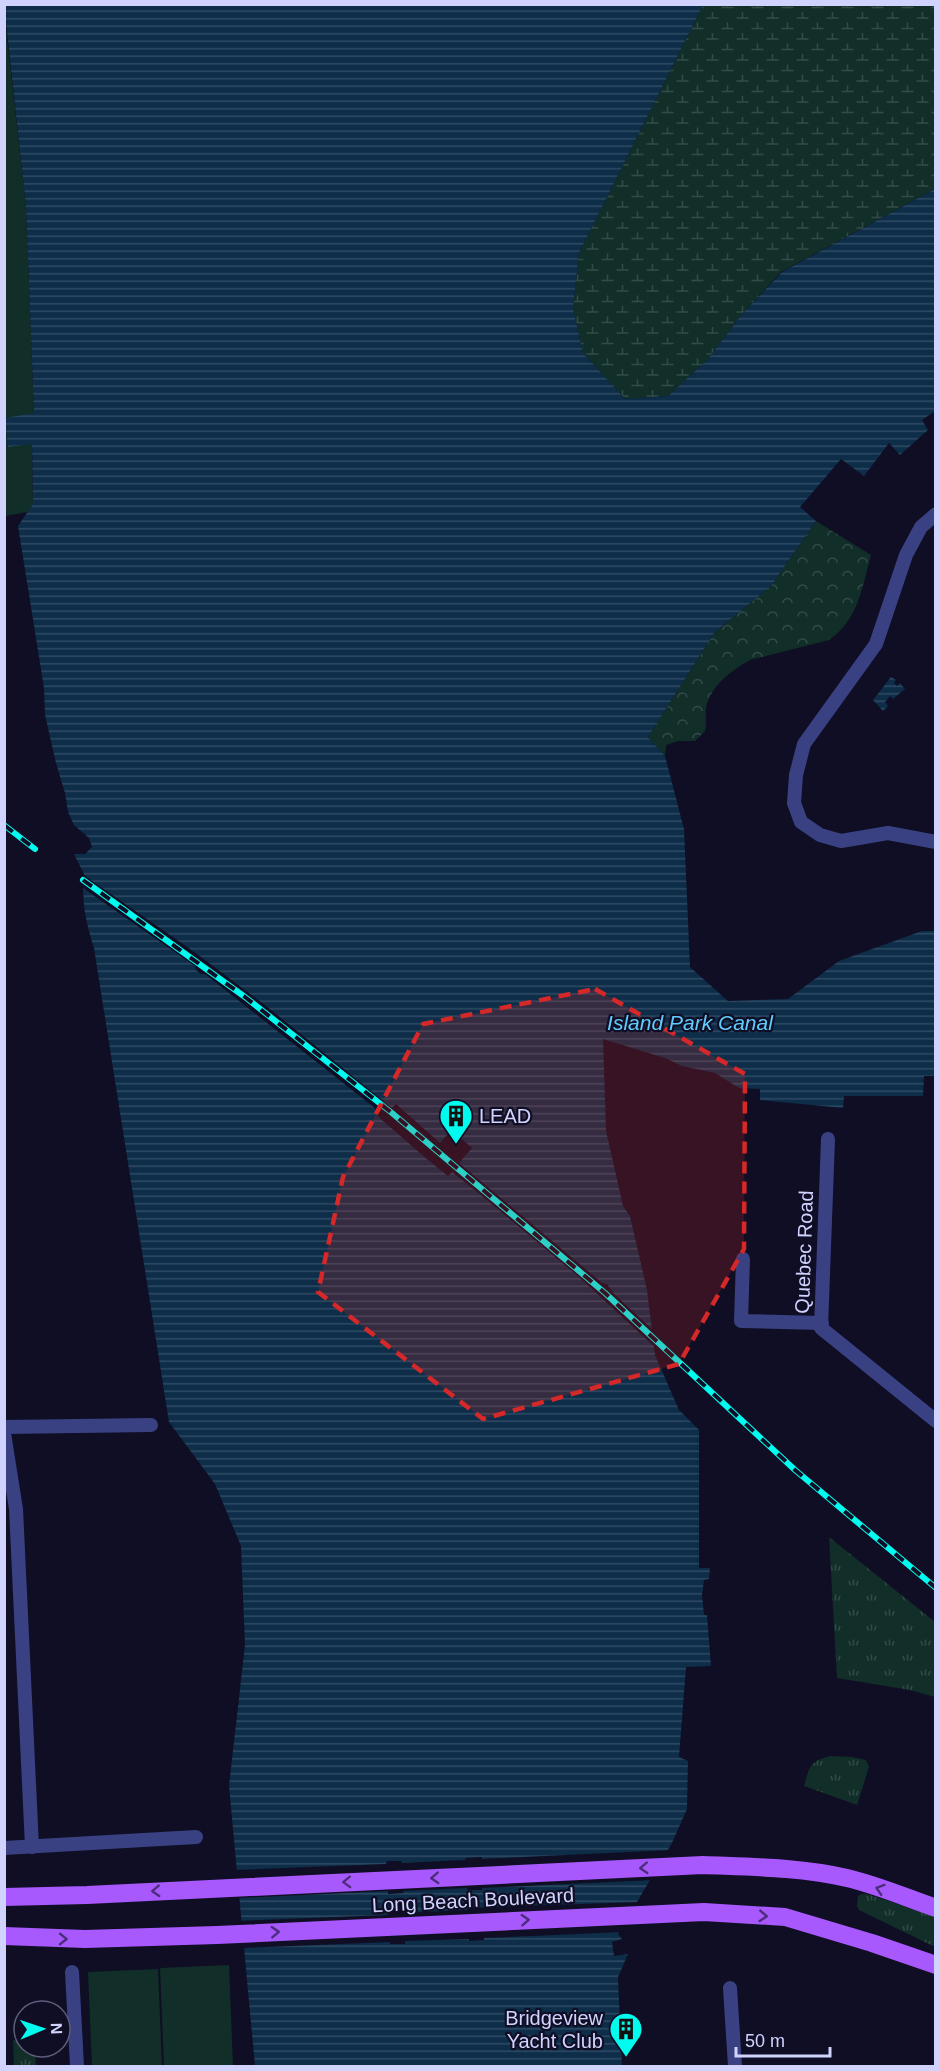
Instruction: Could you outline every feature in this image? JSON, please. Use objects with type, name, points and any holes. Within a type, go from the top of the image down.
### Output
[{"type":"main road","name":"Long Beach Boulevard","points":[[4,1897],[703,1865],[815,1872],[849,1879],[936,1908]]},
{"type":"main road","name":"Long Beach Boulevard","points":[[4,1936],[85,1939],[217,1935],[704,1912],[785,1917],[872,1943],[932,1965]]},
{"type":"street","points":[[936,514],[921,527],[906,555],[876,644],[804,744],[796,775],[794,803],[801,822],[820,835],[841,841],[888,833],[936,842]]},
{"type":"street","name":"Quebec Road","points":[[828,1139],[821,1328],[936,1421]]},
{"type":"street","points":[[743,1259],[741,1321],[822,1323]]},
{"type":"street","points":[[4,1427],[151,1425]]},
{"type":"street","points":[[4,1433],[16,1509],[32,1847]]},
{"type":"street","points":[[4,1848],[196,1838]]},
{"type":"street","points":[[72,1972],[77,2067]]},
{"type":"street","points":[[730,1988],[735,2067]]},
{"type":"highlighted area","points":[[595,989],[745,1074],[744,1249],[679,1364],[483,1419],[318,1292],[343,1177],[423,1024]]},
{"type":"green space","points":[[703,5],[935,5],[935,189],[781,272],[742,314],[708,359],[668,396],[625,399],[583,353],[573,308],[579,253]]},
{"type":"green space","points":[[4,11],[26,206],[34,413],[33,504],[28,512],[5,516]]},
{"type":"green space","points":[[816,521],[871,555],[858,602],[847,623],[829,640],[750,660],[736,669],[717,686],[708,700],[705,731],[695,741],[678,741],[666,745],[665,756],[648,737],[714,633],[771,586]]},
{"type":"green space","points":[[829,1537],[935,1622],[935,1697],[910,1690],[837,1678]]},
{"type":"green space","points":[[830,1756],[866,1760],[869,1767],[857,1805],[804,1786],[811,1766]]},
{"type":"green space","points":[[862,1894],[935,1916],[935,1947],[859,1910],[858,1896]]},
{"type":"green space","points":[[229,1965],[233,2066],[164,2066],[160,1968]]},
{"type":"green space","points":[[158,1969],[162,2066],[92,2066],[88,1972]]},
{"type":"green space","points":[[14,2059],[36,2059],[36,2066],[14,2066]]},
{"type":"water","name":"Island Park Canal","points":[[4,5],[703,5],[579,253],[573,308],[583,353],[625,399],[668,396],[708,359],[742,314],[782,272],[935,189],[935,411],[922,420],[928,430],[900,455],[889,443],[864,476],[841,459],[800,507],[816,521],[771,586],[714,633],[648,737],[665,756],[684,829],[690,967],[728,1001],[788,999],[839,961],[922,931],[935,931],[936,1076],[924,1076],[923,1096],[844,1096],[843,1108],[760,1100],[760,1089],[739,1088],[715,1073],[682,1066],[665,1058],[603,1039],[606,1131],[623,1206],[630,1216],[647,1290],[655,1355],[679,1410],[699,1430],[699,1568],[710,1568],[709,1579],[704,1580],[702,1595],[704,1615],[707,1615],[711,1666],[686,1667],[679,1757],[688,1761],[687,1809],[672,1843],[618,1934],[622,1939],[612,1942],[614,1956],[628,1954],[618,1977],[622,2066],[255,2066],[229,1786],[245,1645],[241,1546],[215,1484],[169,1422],[94,948],[85,912],[83,894],[85,876],[74,854],[85,854],[92,847],[89,838],[74,825],[68,812],[56,763],[45,715],[44,688],[18,526],[33,504],[32,444],[8,447],[5,418],[34,413],[26,206]]},
{"type":"water","points":[[891,677],[896,680],[894,683],[897,686],[900,683],[905,689],[893,699],[890,696],[885,702],[888,706],[883,711],[873,700]]},
{"type":"pier","points":[[85,876],[197,954],[266,1006],[392,1108],[396,1104],[440,1143],[451,1130],[472,1148],[459,1163],[602,1283],[607,1284],[613,1293],[655,1332],[658,1350],[578,1276],[481,1195],[452,1172],[448,1176],[427,1159],[382,1120],[375,1113],[375,1108],[205,974],[201,974],[195,966],[83,888]]},
{"type":"pier","points":[[672,1850],[654,1880],[482,1888],[482,1890],[467,1890],[467,1888],[388,1894],[388,1891],[236,1898],[234,1870],[386,1864],[387,1861],[401,1861],[402,1863],[482,1857],[482,1859]]},
{"type":"pier","points":[[641,1902],[623,1932],[484,1938],[484,1940],[469,1941],[469,1939],[405,1941],[405,1944],[390,1944],[390,1942],[241,1948],[238,1921],[388,1915],[388,1912],[391,1912],[391,1904],[396,1903],[401,1904],[404,1913],[467,1910],[467,1908]]},
{"type":"railway","points":[[4,825],[35,849]]},
{"type":"railway","points":[[83,880],[245,997],[392,1113],[605,1293],[795,1470],[936,1588]]},
{"type":"place","name":"LEAD","points":[[456,1145]]},
{"type":"place","name":"Bridgeview Yacht Club","points":[[626,2058]]}]
